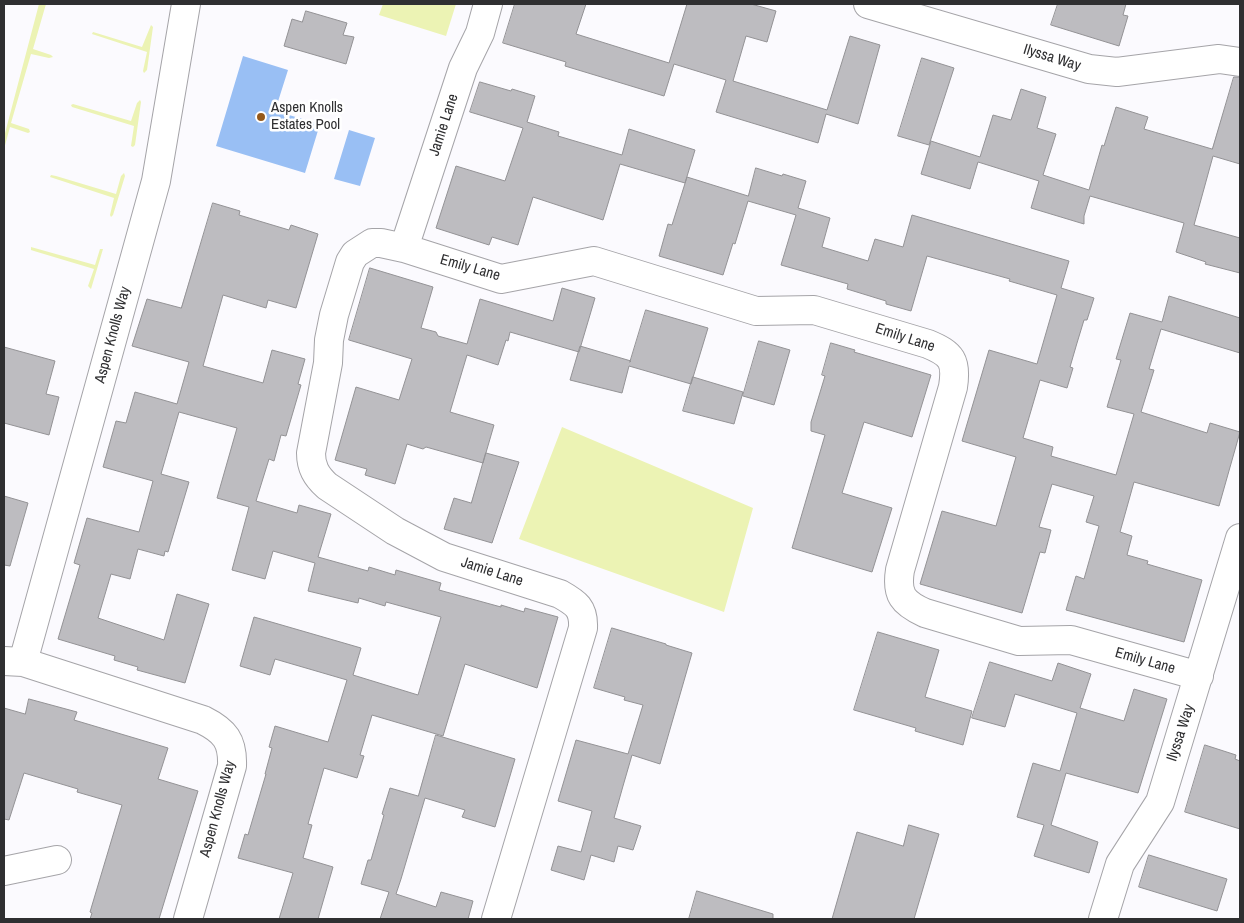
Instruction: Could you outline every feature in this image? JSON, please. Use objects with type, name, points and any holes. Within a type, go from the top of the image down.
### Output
[{"type":"street","name":"Aspen Knolls Way","points":[[186,4],[156,181],[14,662],[203,720],[218,728],[227,738],[233,750],[232,766],[188,919]]},
{"type":"street","name":"Jamie Lane","points":[[404,248],[463,68],[480,33],[488,4]]},
{"type":"street","name":"Ilyssa Way","points":[[868,4],[1089,69],[1117,72],[1218,59],[1240,62]]},
{"type":"street","name":"Emily Lane","points":[[350,262],[355,254],[372,244],[381,243],[404,248],[501,279],[594,261],[756,311],[814,310],[928,344],[944,351],[952,361],[955,372],[953,387],[900,570],[898,584],[902,598],[911,607],[925,614],[1018,641],[1071,640],[1200,676]]},
{"type":"street","name":"Jamie Lane","points":[[350,262],[331,328],[328,364],[311,452],[311,465],[318,478],[327,486],[412,541],[444,557],[560,594],[580,608],[584,618],[496,919]]},
{"type":"street","name":"Ilyssa Way","points":[[1103,919],[1120,864],[1160,802],[1200,676],[1240,538]]},
{"type":"street","points":[[4,871],[57,860]]},
{"type":"green space","points":[[39,4],[46,4],[33,49],[53,57],[49,58],[31,54],[11,123],[29,129],[30,132],[10,127],[4,149],[4,137]]},
{"type":"green space","points":[[383,4],[456,4],[446,36],[379,15]]},
{"type":"green space","points":[[151,25],[153,27],[147,70],[144,73],[147,52],[92,34],[93,32],[142,47]]},
{"type":"green space","points":[[140,100],[135,145],[133,147],[131,146],[134,126],[72,107],[71,105],[131,121],[137,103]]},
{"type":"green space","points":[[124,173],[125,176],[111,217],[114,198],[50,177],[51,175],[56,176],[116,194],[121,176]]},
{"type":"green space","points":[[31,247],[95,265],[100,249],[103,249],[91,289],[88,286],[94,269],[31,250]]},
{"type":"green space","points":[[562,427],[753,508],[724,612],[519,539]]},
{"type":"water","name":"Aspen Knolls Estates Pool","points":[[243,56],[288,70],[275,111],[320,124],[305,173],[216,146]]},
{"type":"water","points":[[349,130],[375,138],[360,186],[334,179]]},
{"type":"building","points":[[515,4],[586,4],[576,34],[669,63],[687,4],[751,4],[776,11],[767,42],[746,36],[733,81],[827,110],[850,36],[880,45],[858,124],[826,114],[818,143],[716,112],[726,80],[674,64],[664,96],[565,66],[566,62],[503,43]]},
{"type":"building","points":[[1058,4],[1126,4],[1123,15],[1128,16],[1119,46],[1051,25]]},
{"type":"building","points":[[306,11],[347,23],[343,35],[354,37],[346,64],[284,46],[292,19],[302,22]]},
{"type":"building","points":[[922,58],[954,68],[929,145],[898,136]]},
{"type":"building","points":[[1234,77],[1240,77],[1240,164],[1213,156],[1194,225],[1240,238],[1240,273],[1205,264],[1206,262],[1176,252],[1184,223],[1090,196],[1084,216],[1084,224],[1031,208],[1039,181],[978,162],[970,189],[921,174],[931,141],[980,157],[993,115],[1011,120],[1021,89],[1046,97],[1037,128],[1056,134],[1043,175],[1089,190],[1102,145],[1104,146],[1116,107],[1148,117],[1144,129],[1212,149]]},
{"type":"building","points":[[480,82],[535,96],[527,122],[559,132],[558,136],[622,155],[629,129],[695,150],[685,183],[620,164],[603,220],[533,197],[518,245],[492,237],[489,245],[436,228],[456,166],[505,181],[523,128],[470,112]]},
{"type":"building","points":[[756,168],[806,181],[798,208],[830,218],[822,247],[868,261],[875,239],[903,247],[912,215],[1069,261],[1061,288],[1094,298],[1087,320],[1084,320],[1077,343],[1070,367],[1073,368],[1067,388],[1040,380],[1023,438],[1053,447],[1051,456],[1116,475],[1134,414],[1107,407],[1121,360],[1116,359],[1130,313],[1162,322],[1169,296],[1240,318],[1240,353],[1161,329],[1149,369],[1154,370],[1141,412],[1207,433],[1210,423],[1240,432],[1219,506],[1134,482],[1120,532],[1132,536],[1127,555],[1148,561],[1147,564],[1202,580],[1184,642],[1066,610],[1076,576],[1084,579],[1099,526],[1086,522],[1094,496],[1052,484],[1039,527],[1051,530],[1045,553],[1040,552],[1022,613],[920,584],[942,511],[996,526],[1016,457],[962,441],[989,350],[1037,364],[1057,295],[1009,281],[1010,279],[927,256],[911,311],[886,304],[886,301],[847,289],[848,284],[781,265],[796,215],[748,201],[723,275],[659,256],[668,224],[672,225],[687,177],[748,196]]},
{"type":"building","points":[[213,203],[240,211],[239,215],[289,230],[291,225],[318,234],[296,308],[268,300],[266,308],[223,295],[203,366],[263,383],[272,350],[305,359],[298,384],[301,385],[286,436],[281,435],[274,461],[269,459],[256,501],[297,513],[299,505],[331,514],[318,557],[368,571],[369,567],[395,575],[396,570],[441,583],[439,590],[501,607],[501,605],[524,612],[525,608],[558,617],[537,688],[465,664],[443,736],[372,715],[360,755],[364,756],[357,778],[324,768],[308,824],[312,825],[303,858],[333,867],[318,919],[279,919],[293,873],[238,858],[245,834],[248,835],[266,774],[272,748],[269,747],[275,726],[328,742],[347,680],[275,659],[270,675],[240,666],[254,617],[361,648],[353,675],[418,695],[441,617],[386,602],[385,606],[359,598],[358,603],[308,591],[315,563],[273,551],[265,579],[232,570],[249,507],[217,498],[237,428],[179,412],[161,474],[189,482],[168,552],[165,551],[164,556],[138,549],[130,579],[111,574],[98,618],[164,640],[177,594],[209,604],[185,683],[137,670],[138,667],[114,660],[115,656],[58,639],[80,565],[74,563],[87,518],[139,532],[153,481],[103,467],[116,421],[126,423],[135,392],[177,404],[189,362],[132,346],[147,299],[181,308]]},
{"type":"building","points":[[370,268],[433,287],[421,328],[436,332],[438,336],[467,344],[480,299],[553,321],[562,288],[595,298],[579,352],[510,332],[498,365],[467,355],[450,412],[494,425],[483,463],[426,447],[423,449],[407,444],[395,484],[365,475],[367,469],[335,460],[356,387],[399,400],[412,359],[349,340]]},
{"type":"building","points":[[646,310],[708,328],[691,384],[629,366],[622,393],[570,380],[580,346],[630,361]]},
{"type":"building","points":[[759,341],[790,350],[774,405],[743,396]]},
{"type":"building","points":[[831,343],[855,350],[854,352],[931,375],[912,437],[864,422],[842,493],[892,508],[872,572],[792,548],[825,435],[811,431],[811,422],[825,376],[822,375]]},
{"type":"building","points":[[4,347],[55,361],[46,394],[59,397],[49,435],[4,423]]},
{"type":"building","points":[[693,377],[743,392],[734,424],[683,411]]},
{"type":"building","points":[[486,453],[519,462],[492,543],[444,529],[454,498],[471,503]]},
{"type":"building","points":[[4,496],[28,503],[10,566],[4,565]]},
{"type":"building","points":[[612,628],[692,653],[660,764],[632,755],[614,818],[641,826],[633,850],[618,846],[614,862],[591,855],[584,880],[551,870],[558,846],[581,852],[592,811],[558,801],[576,740],[628,754],[643,705],[624,700],[625,697],[594,688]]},
{"type":"building","points":[[878,632],[939,650],[925,697],[972,711],[963,745],[915,731],[916,728],[854,710]]},
{"type":"building","points":[[990,662],[1052,681],[1058,663],[1091,674],[1080,708],[1124,721],[1134,689],[1167,699],[1138,793],[1066,773],[1051,825],[1098,842],[1089,873],[1034,856],[1044,825],[1017,817],[1033,763],[1060,771],[1077,713],[1015,694],[1005,727],[972,718]]},
{"type":"building","points":[[29,699],[77,712],[74,720],[168,748],[158,779],[198,791],[159,919],[90,919],[92,913],[90,912],[122,805],[77,792],[78,789],[24,773],[9,820],[4,819],[4,708],[25,714]]},
{"type":"building","points":[[436,735],[515,759],[495,827],[462,817],[465,810],[425,798],[396,894],[436,907],[441,892],[473,901],[468,919],[380,919],[389,892],[361,884],[368,860],[371,860],[384,815],[382,814],[390,788],[418,796]]},
{"type":"building","points":[[1205,745],[1236,755],[1235,759],[1240,761],[1240,829],[1185,812]]},
{"type":"building","points":[[909,825],[939,834],[914,919],[832,919],[857,832],[903,846]]},
{"type":"building","points":[[1149,855],[1227,879],[1217,911],[1139,887]]},
{"type":"building","points":[[697,891],[773,914],[773,919],[689,919]]},
{"type":"place","name":"Aspen Knolls Estates Pool","points":[[261,117]]}]
